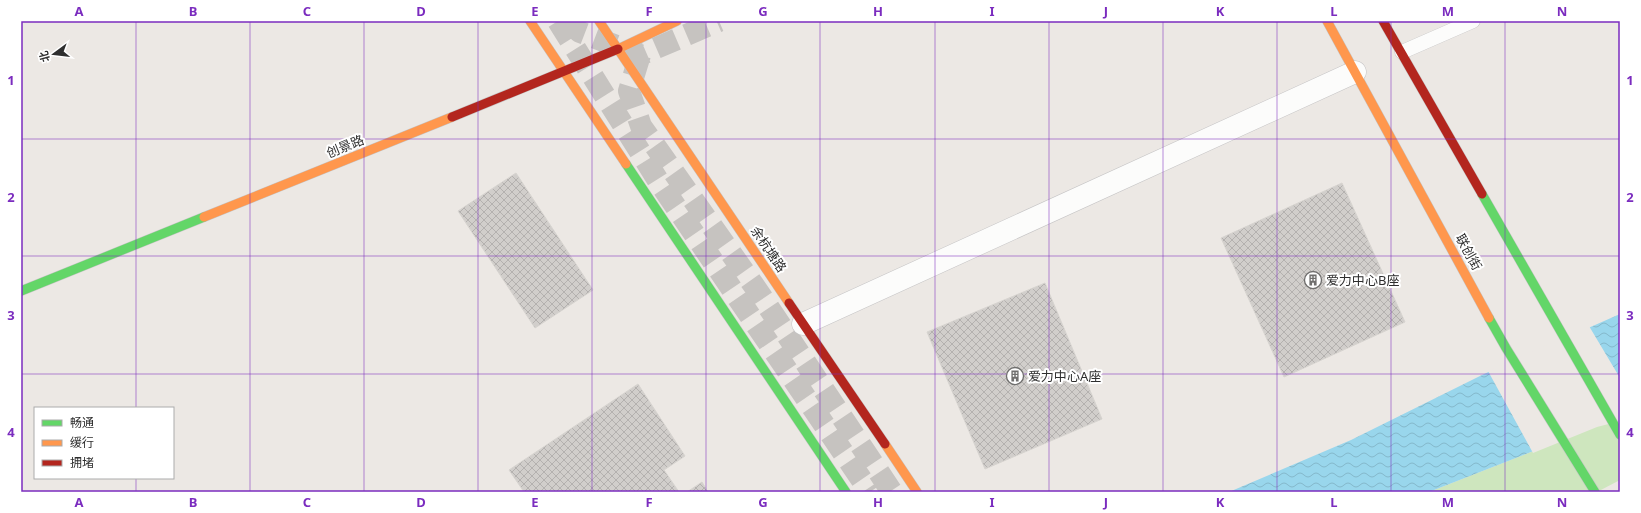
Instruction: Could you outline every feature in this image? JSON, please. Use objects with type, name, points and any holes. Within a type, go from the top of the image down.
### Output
[{"type":"street","points":[[530,21],[846,492]]},
{"type":"street","name":"余杭塘路","points":[[599,21],[917,492]]},
{"type":"street","name":"创景路","points":[[21,291],[564,72],[618,49],[677,21]]},
{"type":"street","name":"联创街","points":[[1327,21],[1506,348],[1595,492]]},
{"type":"street","points":[[1384,21],[1620,434]]},
{"type":"street","points":[[803,324],[1355,72]]},
{"type":"lane","points":[[1402,52],[1473,21]]},
{"type":"green space","points":[[1620,419],[1620,480],[1597,492],[1429,492],[1597,426]]},
{"type":"water","points":[[1620,314],[1620,419],[1597,426],[1429,492],[1229,492],[1351,440],[1484,374]]},
{"type":"pier","points":[[1589,326],[1620,378],[1620,421],[1597,427],[1533,453],[1488,371]]},
{"type":"building","points":[[516,173],[593,290],[535,328],[458,211]]},
{"type":"building","name":"爱力中心B座","points":[[1342,183],[1405,322],[1284,377],[1221,238]]},
{"type":"building","name":"爱力中心A座","points":[[1045,283],[1102,419],[985,469],[927,332]]},
{"type":"building","points":[[638,384],[685,456],[664,470],[679,492],[524,492],[509,470]]},
{"type":"building","points":[[702,482],[708,492],[687,492]]},
{"type":"tunnel","points":[[558,21],[659,182],[870,492]]},
{"type":"tunnel","points":[[567,21],[580,32],[640,55],[719,21]]},
{"type":"tunnel","points":[[640,55],[629,91],[641,126],[757,290],[892,492]]},
{"type":"traffic: fast","points":[[626,164],[846,492]]},
{"type":"traffic: fast","points":[[1482,194],[1620,435]]},
{"type":"traffic: fast","points":[[21,291],[204,217]]},
{"type":"traffic: fast","points":[[1489,318],[1595,492]]},
{"type":"traffic: slow","points":[[530,21],[626,164]]},
{"type":"traffic: slow","points":[[599,21],[789,303]]},
{"type":"traffic: slow","points":[[618,49],[677,21]]},
{"type":"traffic: slow","points":[[1327,21],[1489,318]]},
{"type":"traffic: slow","points":[[204,217],[452,117]]},
{"type":"traffic: slow","points":[[885,444],[917,492]]},
{"type":"traffic: jam","points":[[1383,21],[1482,194]]},
{"type":"traffic: jam","points":[[452,117],[618,49]]},
{"type":"traffic: jam","points":[[789,303],[885,444]]},
{"type":"place","name":"爱力中心B座","points":[[1313,280]]},
{"type":"place","name":"爱力中心A座","points":[[1015,376]]}]
